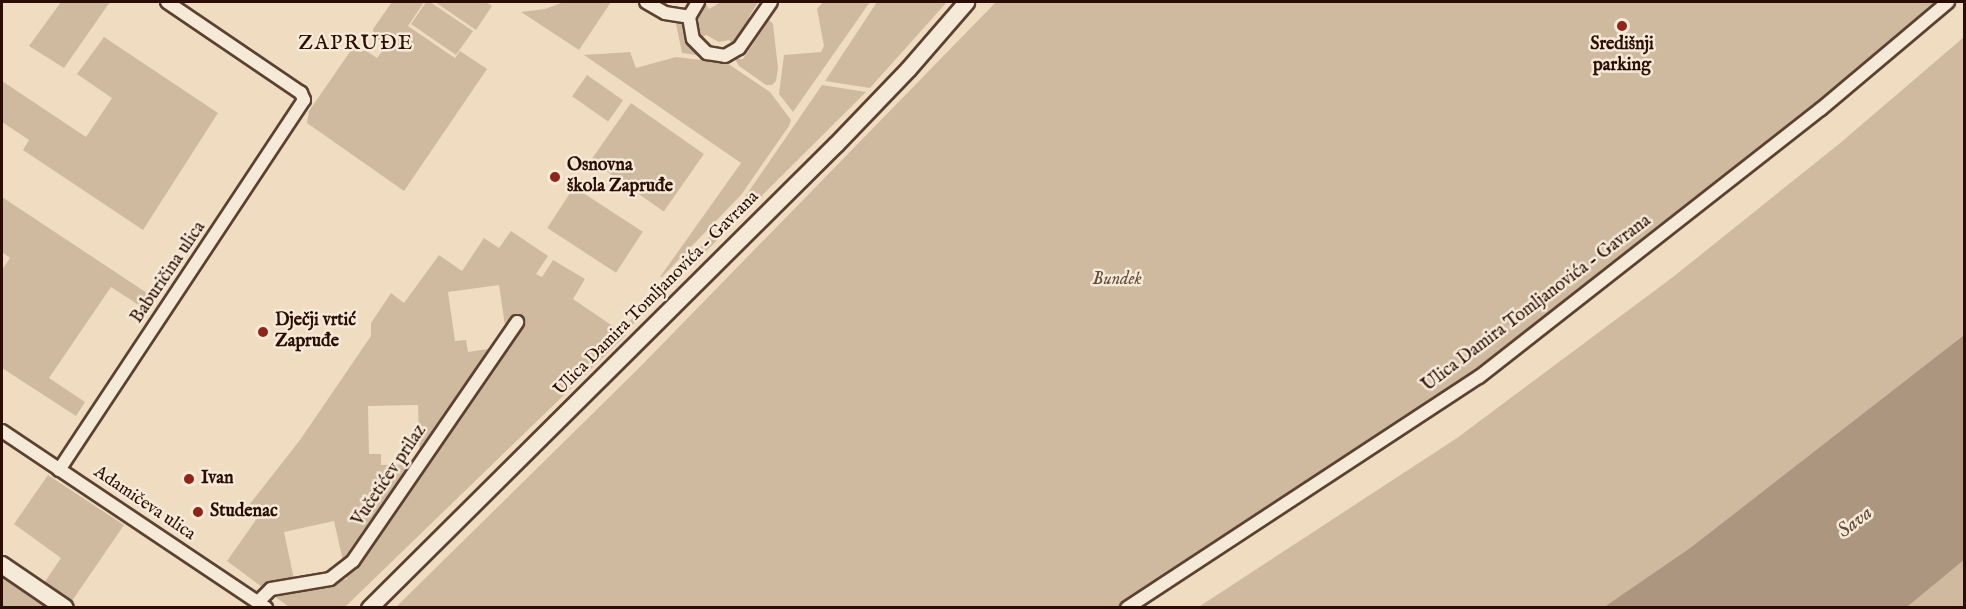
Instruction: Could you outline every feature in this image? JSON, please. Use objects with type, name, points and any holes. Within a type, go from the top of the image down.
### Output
[{"type":"main road","points":[[2,565],[65,608]]},
{"type":"street","name":"Baburičina ulica","points":[[59,470],[304,100],[303,95],[166,2]]},
{"type":"street","points":[[646,2],[665,13],[689,17]]},
{"type":"street","points":[[698,2],[689,17],[690,31],[699,46],[707,53],[725,56],[739,48],[771,2]]},
{"type":"street","name":"Ulica Damira Tomljanovića - Gavrana","points":[[369,608],[836,144],[914,62],[966,2]]},
{"type":"street","name":"Ulica Damira Tomljanovića - Gavrana","points":[[1127,608],[1479,377],[1821,109],[1948,2]]},
{"type":"street","name":"Vučetićev prilaz","points":[[262,605],[271,589],[330,579],[353,561],[517,322]]},
{"type":"street","name":"Adamičeva ulica","points":[[2,431],[262,605]]},
{"type":"green space","points":[[61,2],[110,2],[64,68],[29,46]]},
{"type":"green space","points":[[392,2],[424,2],[408,26],[455,58],[460,51],[487,69],[404,191],[307,123],[309,111],[354,46],[361,52],[365,50],[377,58],[387,45],[374,37],[373,29]]},
{"type":"green space","points":[[426,2],[430,2],[473,31],[456,55],[411,24]]},
{"type":"green space","points":[[435,2],[486,2],[492,6],[476,30]]},
{"type":"green space","points":[[564,2],[611,2],[579,50],[521,12],[545,9]]},
{"type":"green space","points":[[705,2],[709,9],[721,2],[758,2],[749,17],[753,22],[743,37],[726,51],[731,42],[729,40],[719,42],[706,35],[699,39],[697,13]]},
{"type":"green space","points":[[823,2],[870,2],[793,112],[779,94],[784,55],[821,52],[824,46],[817,9]]},
{"type":"green space","points":[[877,2],[947,2],[870,88],[825,81]]},
{"type":"green space","name":"Bundek","points":[[996,2],[1943,2],[1825,104],[1490,366],[1186,565],[1117,607],[395,608],[638,369]]},
{"type":"green space","points":[[675,19],[682,23],[690,43],[702,56],[682,53]]},
{"type":"green space","points":[[769,20],[773,24],[778,68],[776,81],[772,85],[766,85],[739,66],[735,59],[743,59]]},
{"type":"green space","points":[[104,37],[218,113],[143,230],[23,150],[29,140],[2,122],[2,81],[86,137],[112,98],[77,74]]},
{"type":"green space","points":[[1964,37],[1964,335],[1690,548],[1604,607],[1197,608],[1457,438],[1673,277],[1839,144]]},
{"type":"green space","points":[[630,52],[636,68],[676,57],[727,63],[770,92],[791,120],[741,195],[662,277],[660,277],[741,163],[584,55]]},
{"type":"green space","points":[[587,75],[623,100],[608,122],[572,96]]},
{"type":"green space","points":[[822,85],[866,92],[624,333],[626,335],[345,607],[289,607],[227,561],[260,514],[249,505],[300,440],[371,336],[371,323],[391,293],[404,303],[439,255],[462,271],[484,238],[499,248],[511,231],[548,256],[536,274],[542,277],[553,260],[585,279],[573,299],[620,331],[690,259],[747,194]],"holes":[[[499,285],[508,346],[468,352],[466,340],[455,341],[448,292]],[[418,405],[420,464],[381,465],[381,454],[369,454],[368,406]],[[334,521],[347,579],[308,588],[305,577],[294,579],[284,532]]]},
{"type":"green space","points":[[631,103],[704,154],[664,211],[591,160]]},
{"type":"green space","points":[[574,187],[643,232],[616,273],[547,228]]},
{"type":"green space","points":[[2,197],[156,299],[148,311],[111,287],[49,378],[85,402],[76,416],[2,368],[2,270],[10,258],[2,252]]},
{"type":"green space","points":[[48,475],[124,525],[72,601],[44,583],[61,558],[14,524]]},
{"type":"green space","points":[[1964,560],[1964,607],[1907,607]]},
{"type":"green space","points":[[2,577],[48,607],[2,607]]},
{"type":"water","name":"Sava","points":[[1964,335],[1964,560],[1907,607],[1604,607],[1690,548]]},
{"type":"place","name":"Središnji parking","points":[[1622,26]]},
{"type":"place","name":"Osnovna škola Zapruđe","points":[[555,177]]},
{"type":"place","name":"Dječji vrtić Zapruđe","points":[[263,332]]},
{"type":"place","name":"Ivan","points":[[189,479]]},
{"type":"place","name":"Studenac","points":[[198,512]]},
{"type":"district","name":"ZAPRUĐE","points":[[356,44]]}]
